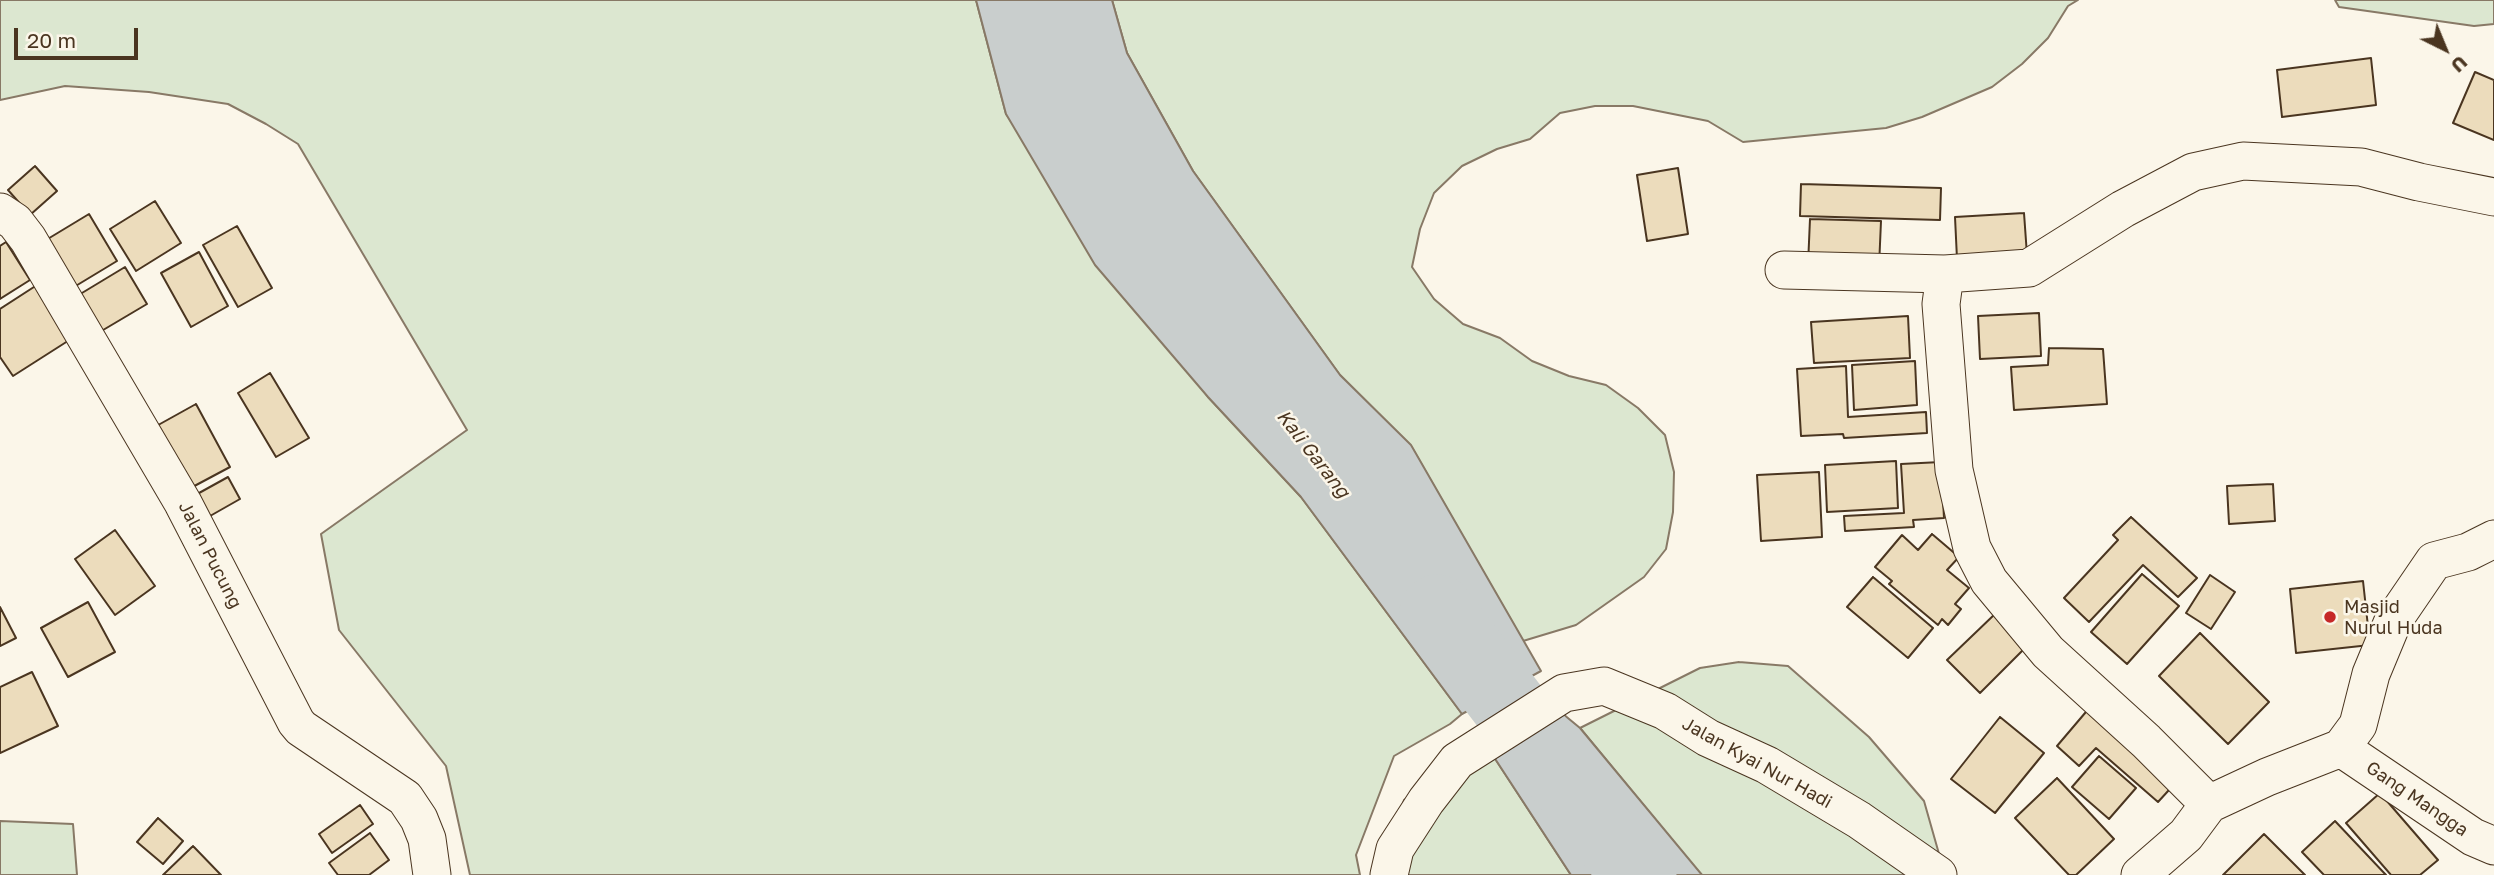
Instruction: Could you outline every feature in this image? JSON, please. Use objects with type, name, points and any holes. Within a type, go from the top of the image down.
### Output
[{"type":"street","points":[[1784,270],[1945,274],[2029,268],[2123,209],[2193,172],[2243,161],[2361,167],[2494,197]]},
{"type":"street","name":"Jalan Pucung","points":[[0,212],[15,222],[28,239],[183,503],[296,722],[405,798],[419,819],[427,839],[432,875]]},
{"type":"street","points":[[1945,274],[1941,304],[1954,470],[1972,548],[1989,582],[2048,652],[2146,741],[2209,804]]},
{"type":"street","points":[[2140,875],[2186,835],[2209,804],[2267,776],[2341,748],[2358,725],[2371,674],[2393,621],[2434,561],[2468,552],[2494,539]]},
{"type":"street","name":"Jalan Kyai Nur Hadi","points":[[1389,875],[1395,849],[1426,801],[1457,761],[1564,693],[1604,686],[1665,711],[1708,738],[1779,772],[1859,820],[1938,875]]},
{"type":"street","name":"Gang Mangga","points":[[2341,748],[2473,836],[2494,846]]},
{"type":"green space","points":[[0,0],[976,0],[1006,114],[1208,397],[1301,497],[1462,714],[1450,724],[1394,756],[1356,855],[1360,875],[470,875],[446,766],[339,630],[321,534],[467,430],[298,144],[228,104],[149,92],[65,86],[0,100]]},
{"type":"green space","points":[[1112,0],[2078,0],[2068,6],[2048,38],[2022,64],[1992,87],[1922,117],[1886,128],[1743,142],[1708,121],[1633,106],[1595,106],[1560,113],[1530,139],[1497,149],[1462,166],[1434,193],[1420,229],[1412,267],[1434,299],[1463,324],[1500,338],[1532,361],[1569,376],[1606,385],[1638,408],[1665,435],[1674,472],[1673,512],[1666,549],[1644,577],[1576,625],[1523,641],[1411,446],[1340,375],[1193,171],[1127,53]]},
{"type":"green space","points":[[2335,0],[2494,0],[2494,24],[2474,26],[2339,7]]},
{"type":"green space","points":[[1739,662],[1788,666],[1869,737],[1924,801],[1945,875],[1702,875],[1696,869],[1580,728],[1700,668]]},
{"type":"green space","points":[[1490,751],[1571,875],[1391,875],[1388,849],[1404,800]]},
{"type":"green space","points":[[0,821],[73,824],[77,875],[0,875]]},
{"type":"water","points":[[976,0],[1112,0],[1127,53],[1193,171],[1340,375],[1411,445],[1541,671],[1462,714],[1301,497],[1208,397],[1095,265],[1006,114]]},
{"type":"water","points":[[1557,709],[1580,728],[1702,875],[1571,875],[1490,751]]},
{"type":"building","points":[[2371,58],[2376,105],[2282,117],[2277,70]]},
{"type":"building","points":[[2475,72],[2494,80],[2494,140],[2453,123]]},
{"type":"building","points":[[35,166],[57,191],[30,215],[8,190]]},
{"type":"building","points":[[1678,168],[1688,234],[1647,241],[1637,175]]},
{"type":"building","points":[[1801,184],[1941,188],[1940,220],[1800,216]]},
{"type":"building","points":[[155,201],[181,243],[136,271],[110,229]]},
{"type":"building","points":[[2024,213],[2027,255],[1957,259],[1955,217]]},
{"type":"building","points":[[89,214],[117,261],[74,287],[46,240]]},
{"type":"building","points":[[1810,219],[1881,221],[1879,267],[1808,265]]},
{"type":"building","points":[[237,226],[272,288],[238,307],[203,245]]},
{"type":"building","points":[[6,242],[30,280],[0,299],[0,246]]},
{"type":"building","points":[[199,252],[228,306],[191,327],[161,273]]},
{"type":"building","points":[[125,267],[147,304],[93,336],[72,299]]},
{"type":"building","points":[[37,285],[71,339],[13,376],[0,357],[0,309]]},
{"type":"building","points":[[2039,313],[2041,356],[1980,359],[1978,316]]},
{"type":"building","points":[[1908,316],[1910,358],[1814,363],[1811,322]]},
{"type":"building","points":[[2049,348],[2103,349],[2107,404],[2014,410],[2011,367],[2048,365]]},
{"type":"building","points":[[1915,361],[1917,405],[1854,410],[1852,365]]},
{"type":"building","points":[[1846,366],[1848,417],[1926,412],[1927,433],[1844,438],[1843,434],[1801,436],[1797,369]]},
{"type":"building","points":[[270,373],[309,438],[276,457],[238,393]]},
{"type":"building","points":[[196,404],[230,467],[185,491],[151,429]]},
{"type":"building","points":[[1896,461],[1898,508],[1827,512],[1825,465]]},
{"type":"building","points":[[1941,462],[1944,518],[1913,520],[1914,527],[1845,531],[1844,516],[1904,513],[1901,464]]},
{"type":"building","points":[[1819,472],[1822,537],[1761,541],[1757,475]]},
{"type":"building","points":[[228,477],[240,499],[203,520],[190,498]]},
{"type":"building","points":[[2273,484],[2275,521],[2229,524],[2227,486]]},
{"type":"building","points":[[2131,517],[2197,578],[2178,597],[2143,565],[2089,622],[2064,598],[2118,540],[2113,535]]},
{"type":"building","points":[[115,530],[155,586],[115,615],[75,559]]},
{"type":"building","points":[[1932,534],[1959,557],[1947,570],[1969,588],[1955,604],[1961,609],[1948,625],[1942,619],[1938,625],[1889,584],[1892,581],[1875,567],[1902,535],[1918,550]]},
{"type":"building","points":[[2142,574],[2179,606],[2127,664],[2091,632]]},
{"type":"building","points":[[2210,575],[2235,592],[2211,629],[2186,613]]},
{"type":"building","points":[[1873,577],[1933,628],[1908,658],[1847,607]]},
{"type":"building","name":"Masjid Nurul Huda","points":[[2363,581],[2370,645],[2296,653],[2290,589]]},
{"type":"building","points":[[88,602],[115,652],[68,677],[41,628]]},
{"type":"building","points":[[0,607],[16,638],[0,646]]},
{"type":"building","points":[[1996,613],[2028,645],[1980,693],[1947,660]]},
{"type":"building","points":[[2200,633],[2269,702],[2228,744],[2159,676]]},
{"type":"building","points":[[32,672],[58,726],[0,753],[0,687]]},
{"type":"building","points":[[2091,706],[2179,779],[2158,802],[2096,748],[2079,766],[2057,746]]},
{"type":"building","points":[[2000,717],[2044,753],[1995,813],[1951,779]]},
{"type":"building","points":[[2099,756],[2136,788],[2109,819],[2072,787]]},
{"type":"building","points":[[2057,778],[2114,839],[2076,875],[2069,875],[2015,818]]},
{"type":"building","points":[[2380,793],[2438,860],[2420,875],[2391,875],[2346,823]]},
{"type":"building","points":[[360,805],[373,824],[332,853],[319,834]]},
{"type":"building","points":[[158,818],[183,841],[163,864],[137,842]]},
{"type":"building","points":[[2335,821],[2386,875],[2324,875],[2302,852]]},
{"type":"building","points":[[370,833],[389,860],[369,875],[338,875],[329,863]]},
{"type":"building","points":[[2264,834],[2305,875],[2223,875]]},
{"type":"building","points":[[193,846],[221,875],[163,875]]},
{"type":"waterway","name":"Kali Garang","points":[[1437,612],[1639,875]]},
{"type":"place","name":"Masjid Nurul Huda","points":[[2330,617]]}]
